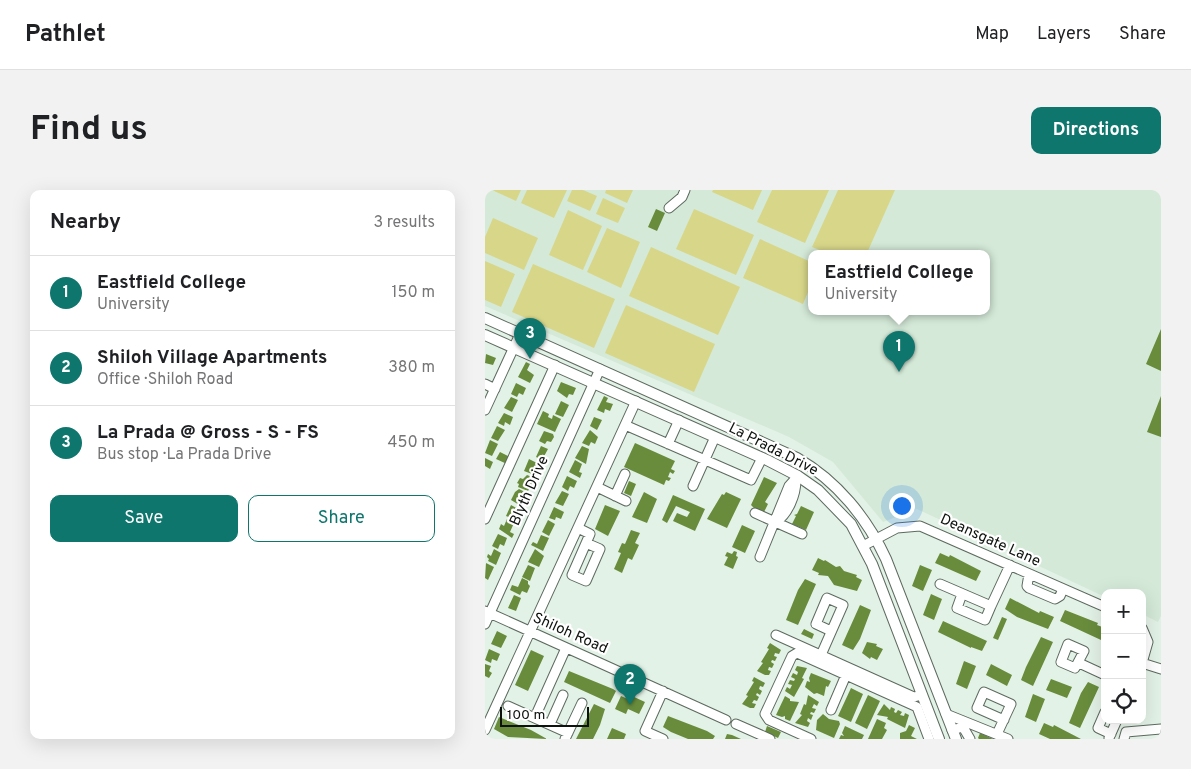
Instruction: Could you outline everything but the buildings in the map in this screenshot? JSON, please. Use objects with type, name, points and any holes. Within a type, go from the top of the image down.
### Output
[{"type":"main road","name":"La Prada Drive","points":[[485,318],[721,423],[807,464],[848,498],[876,538]]},
{"type":"main road","name":"La Prada Drive","points":[[485,334],[761,458],[797,478],[833,504],[851,524],[872,564],[939,739]]},
{"type":"main road","points":[[715,437],[721,423]]},
{"type":"main road","points":[[797,478],[807,464]]},
{"type":"main road","points":[[876,538],[954,734]]},
{"type":"main road","points":[[927,708],[941,702]]},
{"type":"street","points":[[669,208],[682,196],[685,190]]},
{"type":"street","points":[[485,410],[520,334]]},
{"type":"street","points":[[485,519],[555,365]]},
{"type":"street","name":"Blyth Drive","points":[[485,624],[487,612],[600,369]]},
{"type":"street","points":[[485,384],[495,389]]},
{"type":"street","points":[[485,730],[636,401]]},
{"type":"street","points":[[668,444],[679,420]]},
{"type":"street","points":[[625,425],[751,480],[761,458]]},
{"type":"street","points":[[693,486],[715,437]]},
{"type":"street","points":[[615,496],[625,474]]},
{"type":"street","points":[[760,557],[776,522],[776,515],[789,486],[797,478]]},
{"type":"street","points":[[597,487],[626,501]]},
{"type":"street","points":[[755,513],[802,534]]},
{"type":"street","name":"Deansgate Lane","points":[[863,546],[904,526],[920,526],[1101,605]]},
{"type":"street","points":[[578,528],[590,534],[586,542]]},
{"type":"street","points":[[962,594],[957,608],[985,620],[1010,565]]},
{"type":"street","points":[[1029,574],[1027,586],[1029,588],[1055,599],[1060,596],[1063,589]]},
{"type":"street","points":[[939,584],[991,606]]},
{"type":"street","name":"Shiloh Road","points":[[487,612],[726,720]]},
{"type":"street","points":[[821,655],[831,631]]},
{"type":"street","points":[[776,635],[914,697],[922,695]]},
{"type":"street","points":[[535,717],[566,648]]},
{"type":"street","points":[[811,739],[769,720],[765,714],[792,656],[797,653],[917,707],[929,739]]},
{"type":"street","points":[[1079,663],[1101,673]]},
{"type":"street","points":[[1146,664],[1161,669]]},
{"type":"street","points":[[831,710],[846,675]]},
{"type":"street","points":[[663,691],[645,731],[663,739]]},
{"type":"street","points":[[550,724],[563,695]]},
{"type":"street","points":[[508,706],[550,724],[567,736],[582,703]]},
{"type":"street","points":[[946,714],[1008,739]]},
{"type":"street","points":[[997,734],[1004,720]]},
{"type":"street","points":[[1101,721],[1098,728],[1110,736],[1115,724]]},
{"type":"street","points":[[736,724],[769,739]]},
{"type":"street","points":[[954,734],[963,727],[971,739]]},
{"type":"street","points":[[1124,739],[1126,732],[1161,729]]},
{"type":"shaded area","points":[[485,190],[1161,190],[1161,616],[1158,622],[1146,616],[1146,589],[1101,589],[1101,595],[917,509],[883,522],[833,462],[789,437],[485,306]]},
{"type":"shaded area","points":[[492,190],[521,190],[516,201]]},
{"type":"shaded area","points":[[527,190],[567,190],[554,218],[521,203]]},
{"type":"shaded area","points":[[572,190],[583,190],[597,196],[590,211],[567,201]]},
{"type":"shaded area","points":[[606,190],[633,190],[627,203],[605,193]]},
{"type":"shaded area","points":[[713,190],[762,190],[753,210],[712,192]]},
{"type":"shaded area","points":[[772,190],[829,190],[805,243],[757,222]]},
{"type":"shaded area","points":[[838,190],[895,190],[868,250],[820,250],[812,247]]},
{"type":"shaded area","points":[[603,198],[625,208],[618,223],[596,214]]},
{"type":"shaded area","points":[[694,209],[754,235],[736,275],[676,249]]},
{"type":"shaded area","points":[[568,210],[602,226],[583,270],[549,255]]},
{"type":"shaded area","points":[[493,218],[538,238],[524,270],[485,253],[485,237]]},
{"type":"shaded area","points":[[607,228],[640,242],[621,288],[587,272]]},
{"type":"shaded area","points":[[760,239],[808,261],[808,292],[803,304],[743,278]]},
{"type":"shaded area","points":[[651,247],[740,287],[718,335],[629,296]]},
{"type":"shaded area","points":[[485,261],[515,274],[501,307],[485,300]]},
{"type":"shaded area","points":[[533,264],[615,299],[594,348],[512,312]]},
{"type":"shaded area","points":[[626,305],[715,344],[694,392],[605,353]]},
{"type":"place","name":"La Prada @ Gross - S - FS","points":[[530,359]]},
{"type":"place","name":"Eastfield College","points":[[899,372]]},
{"type":"place","name":"Shiloh Village Apartments","points":[[630,705]]}]
